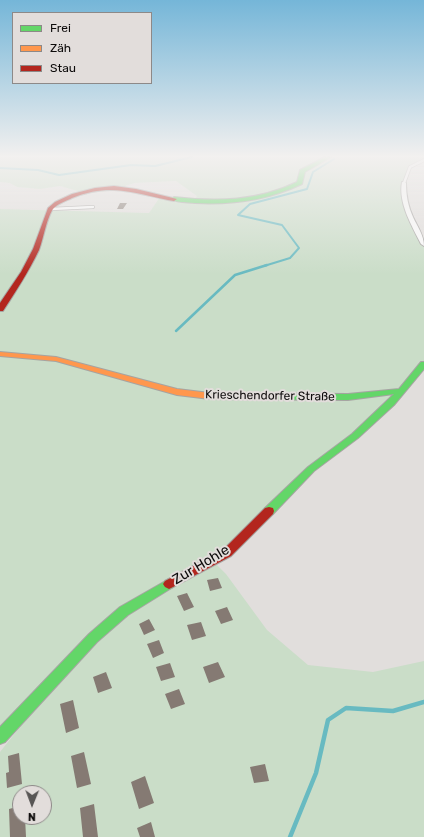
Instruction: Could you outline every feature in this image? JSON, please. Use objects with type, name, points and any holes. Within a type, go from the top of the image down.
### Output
[{"type":"street","points":[[0,309],[24,272],[36,249],[52,205],[65,198],[74,196]]},
{"type":"street","points":[[157,196],[193,202],[225,202],[263,196]]},
{"type":"street","points":[[404,196],[406,208],[424,244]]},
{"type":"street","name":"Krieschendorfer Straße","points":[[0,354],[56,359],[178,392],[203,396],[348,397],[400,391]]},
{"type":"street","name":"Zur Hohle","points":[[0,737],[94,638],[124,611],[155,592],[227,553],[311,469],[369,423],[391,403],[424,364]]},
{"type":"lane","points":[[50,209],[93,207]]},
{"type":"green space","points":[[197,196],[405,196],[406,208],[424,244],[424,364],[400,391],[213,561],[226,574],[267,630],[308,665],[373,672],[424,661],[424,837],[0,837],[0,752],[50,689],[0,730],[0,209],[149,213],[160,197],[193,202]]},
{"type":"building","points":[[120,203],[127,203],[123,209],[117,209]]},
{"type":"building","points":[[218,578],[222,588],[210,591],[207,580]]},
{"type":"building","points":[[187,593],[194,607],[184,611],[177,596]]},
{"type":"building","points":[[227,607],[233,620],[221,624],[215,611]]},
{"type":"building","points":[[149,619],[155,630],[144,635],[139,624]]},
{"type":"building","points":[[201,622],[206,636],[192,640],[187,625]]},
{"type":"building","points":[[159,640],[164,653],[153,658],[147,644]]},
{"type":"building","points":[[218,662],[225,677],[209,683],[203,667]]},
{"type":"building","points":[[170,663],[175,677],[161,681],[156,667]]},
{"type":"building","points":[[106,672],[112,688],[98,693],[93,677]]},
{"type":"building","points":[[179,689],[185,704],[171,709],[165,694]]},
{"type":"building","points":[[73,700],[79,728],[66,733],[60,704]]},
{"type":"building","points":[[84,752],[91,784],[77,788],[71,756]]},
{"type":"building","points":[[19,753],[22,784],[12,785],[12,787],[7,788],[6,773],[9,772],[8,756]]},
{"type":"building","points":[[265,764],[269,781],[254,783],[250,767]]},
{"type":"building","points":[[145,776],[154,803],[139,809],[131,782]]},
{"type":"building","points":[[94,804],[98,837],[83,837],[80,808]]},
{"type":"building","points":[[12,808],[12,825],[25,825],[26,837],[10,837],[9,809]]},
{"type":"building","points":[[151,822],[155,837],[140,837],[137,828]]},
{"type":"waterway","points":[[264,266],[290,258],[299,248],[282,225],[238,215],[250,204],[280,196]]},
{"type":"waterway","points":[[176,331],[235,275],[267,265]]},
{"type":"waterway","points":[[290,837],[316,773],[328,720],[346,708],[393,711],[424,702]]},
{"type":"traffic: fast","points":[[174,199],[222,202],[255,199],[266,196]]},
{"type":"traffic: fast","points":[[269,511],[311,469],[355,436],[391,403],[424,364]]},
{"type":"traffic: fast","points":[[210,396],[348,397],[400,391]]},
{"type":"traffic: fast","points":[[0,737],[93,638],[124,611],[169,584]]},
{"type":"traffic: slow","points":[[0,354],[56,359],[177,392],[210,396]]},
{"type":"traffic: jam","points":[[0,309],[24,272],[36,249],[50,209],[72,196]]},
{"type":"traffic: jam","points":[[157,196],[174,199]]},
{"type":"traffic: jam","points":[[169,584],[227,553],[269,511]]}]
